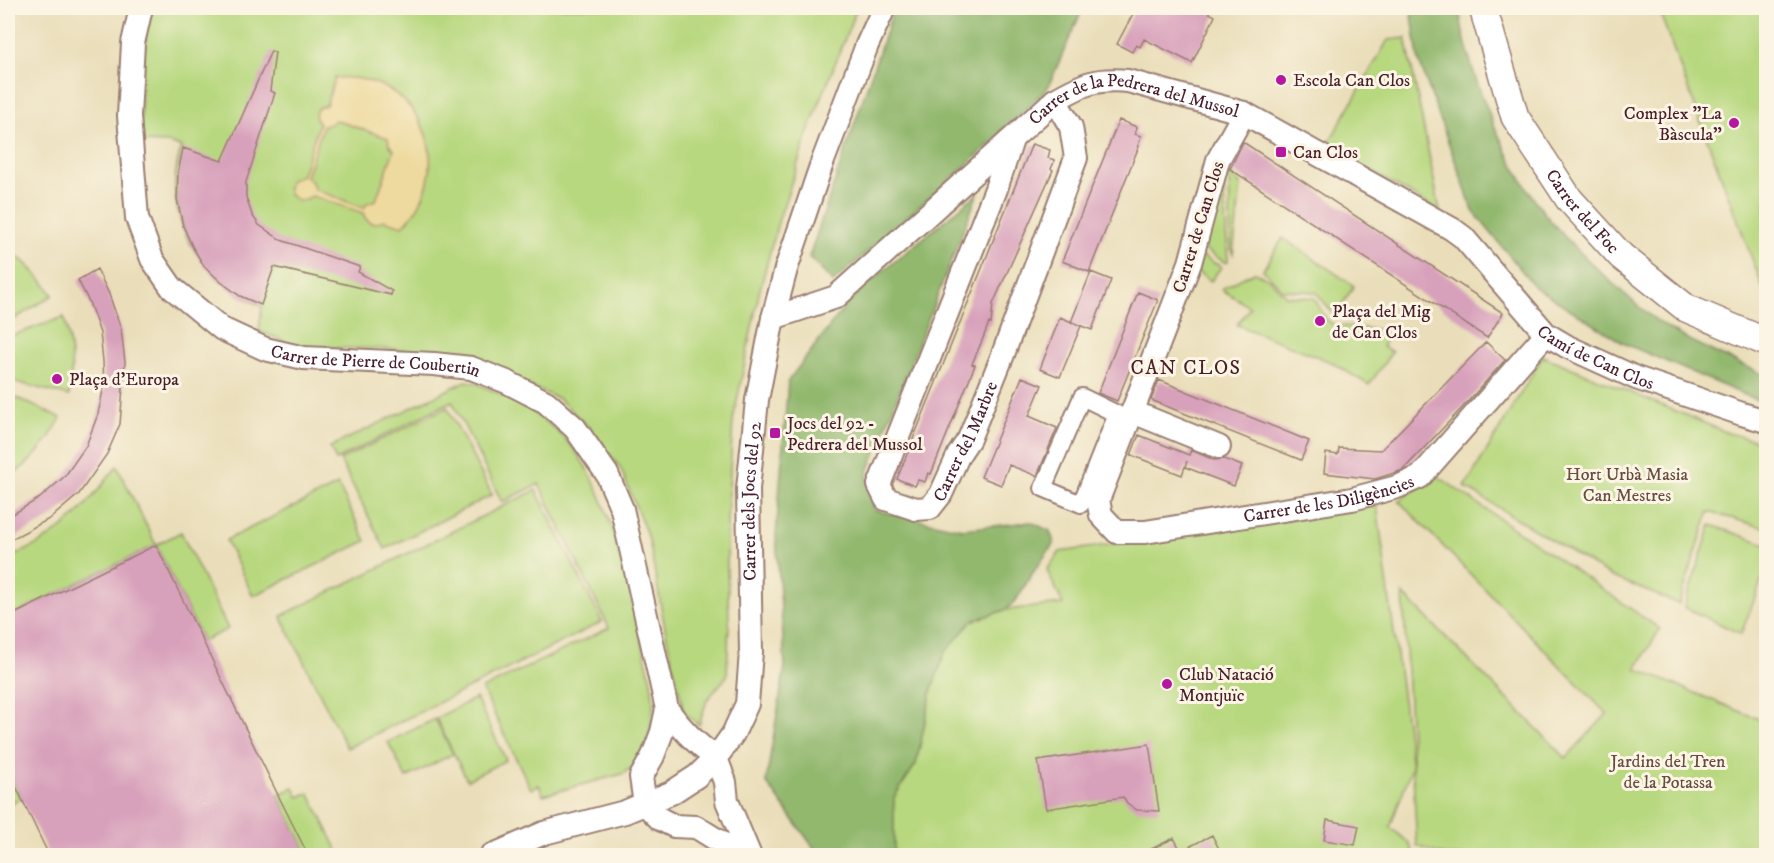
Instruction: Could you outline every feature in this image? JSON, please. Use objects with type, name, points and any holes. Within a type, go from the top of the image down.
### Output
[{"type":"street","name":"Carrer de Pierre de Coubertin","points":[[141,8],[133,43],[129,116],[137,218],[152,259],[172,288],[222,329],[265,349],[304,358],[471,368],[507,382],[546,402],[575,428],[607,474],[622,509],[667,709],[680,728],[695,743],[716,758]]},
{"type":"street","name":"Carrer dels Jocs del 92","points":[[490,855],[544,833],[625,812],[671,793],[697,776],[716,758],[733,734],[747,704],[751,652],[748,489],[757,400],[773,318],[786,270],[821,166],[867,45],[884,8]]},
{"type":"street","name":"Carrer del Foc","points":[[1483,8],[1515,117],[1569,199],[1621,256],[1686,308],[1767,342]]},
{"type":"street","name":"Carrer de la Pedrera del Mussol","points":[[773,318],[836,297],[1055,100],[1083,84],[1114,80],[1128,81],[1244,113],[1463,237]]},
{"type":"street","name":"Carrer del Marbre","points":[[1013,137],[996,189],[879,485],[886,499],[916,509],[930,508],[941,494],[969,438],[1002,357],[1076,158],[1071,127],[1055,100]]},
{"type":"street","name":"Carrer de Can Clos","points":[[1117,532],[1101,515],[1098,500],[1190,263],[1218,159],[1244,113]]},
{"type":"street","name":"Camí de Can Clos","points":[[1463,237],[1546,333],[1568,348],[1636,378],[1767,421]]},
{"type":"street","name":"Carrer de les Diligències","points":[[1117,532],[1146,532],[1352,499],[1397,487],[1420,477],[1546,333]]},
{"type":"street","points":[[1082,397],[1117,414],[1081,504],[1043,488],[1082,397]]},
{"type":"street","points":[[1133,412],[1219,447]]},
{"type":"street","name":"Carrer de Pierre de Coubertin","points":[[645,804],[641,777],[653,756],[667,709]]},
{"type":"street","points":[[653,756],[670,744],[695,743]]},
{"type":"street","points":[[716,758],[725,782],[727,801],[750,855]]},
{"type":"street","points":[[696,827],[711,818],[727,801]]},
{"type":"street","points":[[645,804],[667,823],[674,826],[696,827],[743,855]]},
{"type":"green space","points":[[153,8],[857,8],[810,127],[778,222],[759,293],[733,420],[727,521],[729,622],[727,676],[707,700],[699,725],[684,712],[667,639],[649,540],[621,469],[592,430],[559,399],[461,356],[392,349],[298,347],[259,331],[262,306],[228,287],[201,260],[190,244],[177,207],[175,177],[181,147],[169,143],[140,142],[143,57]]},
{"type":"green space","points":[[894,8],[1083,8],[1047,89],[978,155],[833,282],[809,257]]},
{"type":"green space","points":[[1411,8],[1459,8],[1476,79],[1494,126],[1528,190],[1555,226],[1608,279],[1663,325],[1694,343],[1766,376],[1766,404],[1623,343],[1535,287],[1473,211],[1418,58]]},
{"type":"green space","name":"Complex \"La Bàscula\"","points":[[1658,8],[1766,8],[1766,296]]},
{"type":"green space","points":[[1406,38],[1440,211],[1327,146],[1388,40]]},
{"type":"green space","points":[[1229,173],[1241,185],[1233,254],[1231,250]]},
{"type":"green space","points":[[1223,181],[1228,262],[1226,263],[1203,249]]},
{"type":"green space","points":[[978,193],[867,474],[874,510],[962,529],[1031,522],[1050,531],[1054,543],[1015,602],[1005,610],[972,621],[945,652],[932,689],[916,764],[894,797],[894,855],[819,855],[766,782],[785,666],[776,536],[788,381],[846,305],[882,272]]},
{"type":"green space","points":[[1283,238],[1354,286],[1335,316],[1316,292],[1283,290],[1263,270]]},
{"type":"green space","points":[[8,250],[33,270],[53,295],[8,323]]},
{"type":"green space","points":[[1201,255],[1221,267],[1211,281],[1197,272]]},
{"type":"green space","points":[[1254,272],[1269,279],[1286,296],[1314,298],[1326,319],[1334,325],[1380,330],[1388,336],[1382,346],[1392,352],[1369,385],[1331,362],[1237,325],[1250,307],[1221,289]]},
{"type":"green space","points":[[64,317],[71,356],[69,396],[8,380],[8,337]]},
{"type":"green space","name":"Hort Urbà Masia Can Mestres","points":[[1543,356],[1728,433],[1766,443],[1766,528],[1709,512],[1679,604],[1610,576],[1465,487]]},
{"type":"green space","points":[[466,381],[476,383],[516,402],[541,418],[563,437],[586,467],[607,513],[629,588],[649,671],[653,698],[651,725],[645,745],[636,762],[622,774],[543,795],[539,785],[531,789],[482,689],[609,628],[539,484],[502,502],[452,401],[336,460],[330,447]]},
{"type":"green space","points":[[8,394],[61,418],[38,452],[8,478]]},
{"type":"green space","points":[[447,407],[492,495],[385,549],[340,460]]},
{"type":"green space","points":[[117,466],[156,545],[8,617],[8,558],[27,550],[57,532],[94,496]]},
{"type":"green space","name":"Jardins del Tren de la Potassa","points":[[1436,475],[1660,629],[1636,669],[1766,722],[1766,855],[1445,856],[1417,846],[1403,594],[1566,758],[1607,714],[1399,501]]},
{"type":"green space","points":[[338,485],[366,541],[253,596],[226,540]]},
{"type":"green space","points":[[536,490],[602,622],[347,748],[281,616]]},
{"type":"green space","name":"Club Natació Montjuïc","points":[[1377,506],[1412,767],[1390,827],[1409,843],[1414,855],[862,856],[894,797],[916,764],[932,689],[945,652],[972,621],[1005,610],[1063,604],[1047,570],[1060,552]]},
{"type":"green space","points":[[1711,525],[1766,544],[1766,569],[1741,634],[1684,607]]},
{"type":"green space","points":[[181,532],[228,629],[203,641],[156,545]]},
{"type":"green space","points":[[476,698],[506,760],[467,780],[436,718]]},
{"type":"green space","points":[[435,719],[453,754],[406,778],[388,742]]},
{"type":"green space","points":[[8,770],[21,798],[8,805]]},
{"type":"green space","points":[[294,787],[298,797],[309,793],[340,855],[308,855],[278,795]]},
{"type":"sand","points":[[335,78],[364,80],[389,90],[409,106],[423,127],[430,151],[429,177],[420,202],[403,226],[383,220],[376,223],[371,222],[363,213],[312,196],[298,201],[289,194],[288,187],[291,180],[302,175],[319,124],[316,112],[326,105]],"holes":[[[335,120],[388,138],[389,145],[394,150],[376,200],[367,203],[364,208],[314,189],[312,182],[306,177],[323,126]]]},
{"type":"building","points":[[1136,8],[1211,8],[1209,13],[1215,16],[1192,63],[1144,39],[1140,47],[1136,45],[1132,52],[1117,44]]},
{"type":"building","points":[[271,51],[275,52],[270,91],[275,93],[246,182],[246,197],[252,215],[259,225],[281,240],[360,267],[358,272],[392,291],[391,295],[274,267],[261,305],[240,296],[221,282],[204,266],[193,248],[183,226],[177,199],[178,173],[183,148],[222,161]]},
{"type":"building","points":[[1119,120],[1137,127],[1135,134],[1141,136],[1089,272],[1062,261]]},
{"type":"building","points":[[1243,142],[1503,313],[1487,338],[1230,169]]},
{"type":"building","points":[[1032,144],[1050,150],[1048,158],[1055,160],[1051,169],[1053,170],[993,304],[991,324],[989,323],[972,364],[975,365],[931,474],[928,473],[925,482],[918,480],[915,486],[897,479]]},
{"type":"building","points":[[97,269],[109,294],[121,329],[125,362],[120,424],[107,454],[79,494],[51,518],[8,541],[8,517],[40,498],[65,476],[86,446],[98,414],[104,386],[100,333],[78,280]]},
{"type":"building","points":[[1091,272],[1111,280],[1092,330],[1071,322]]},
{"type":"building","points":[[1138,292],[1158,300],[1117,401],[1098,393]]},
{"type":"building","points":[[1060,317],[1081,326],[1060,377],[1040,369]]},
{"type":"building","points":[[1486,342],[1505,360],[1403,470],[1375,479],[1324,473],[1326,453],[1338,455],[1339,448],[1381,450]]},
{"type":"building","points":[[1022,377],[1042,385],[1029,416],[1057,428],[1037,476],[1009,465],[1001,485],[981,477]]},
{"type":"building","points":[[1159,380],[1309,441],[1301,460],[1151,400]]},
{"type":"building","points":[[1139,435],[1189,455],[1191,450],[1214,460],[1224,459],[1242,466],[1234,486],[1185,467],[1187,461],[1182,475],[1131,455]]},
{"type":"building","points":[[156,545],[308,855],[49,855],[43,843],[8,770],[8,617]]},
{"type":"building","points":[[1149,744],[1159,811],[1137,810],[1123,797],[1046,809],[1038,761]]},
{"type":"building","points":[[1327,820],[1359,826],[1355,845],[1324,840]]},
{"type":"building","points":[[1212,835],[1222,855],[1139,855],[1174,838],[1181,851]]},
{"type":"place","name":"Escola Can Clos","points":[[1281,80]]},
{"type":"place","name":"Complex \"La Bàscula\"","points":[[1734,123]]},
{"type":"place","name":"Can Clos","points":[[1281,152]]},
{"type":"place","name":"Plaça del Mig de Can Clos","points":[[1320,321]]},
{"type":"place","name":"Plaça d'Europa","points":[[57,379]]},
{"type":"place","name":"Jocs del 92 - Pedrera del Mussol","points":[[775,433]]},
{"type":"place","name":"Club Natació Montjuïc","points":[[1167,684]]},
{"type":"district","name":"CAN CLOS","points":[[1186,367]]}]
